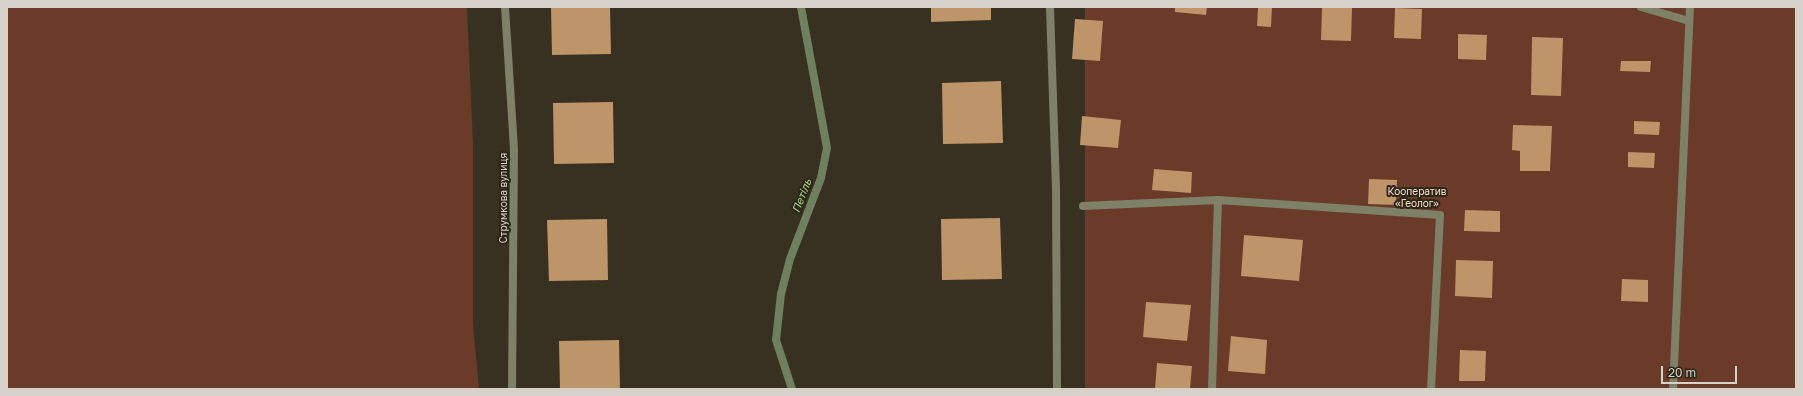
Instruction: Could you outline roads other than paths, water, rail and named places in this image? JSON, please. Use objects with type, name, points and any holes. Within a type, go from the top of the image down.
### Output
[{"type":"street","name":"Струмкова вулиця","points":[[505,7],[514,149],[512,389]]},
{"type":"street","points":[[1050,7],[1056,190],[1057,389]]},
{"type":"street","points":[[1641,7],[1689,21]]},
{"type":"street","points":[[1672,389],[1690,7]]},
{"type":"street","points":[[1083,206],[1218,200],[1440,215],[1431,389]]},
{"type":"street","points":[[1212,389],[1218,200]]},
{"type":"waterway","name":"Петіль","points":[[792,389],[776,340],[781,294],[790,259],[821,178],[827,148],[801,7]]},
{"type":"park label","name":"Кооператив «Геолог»","points":[[1417,198]]}]
